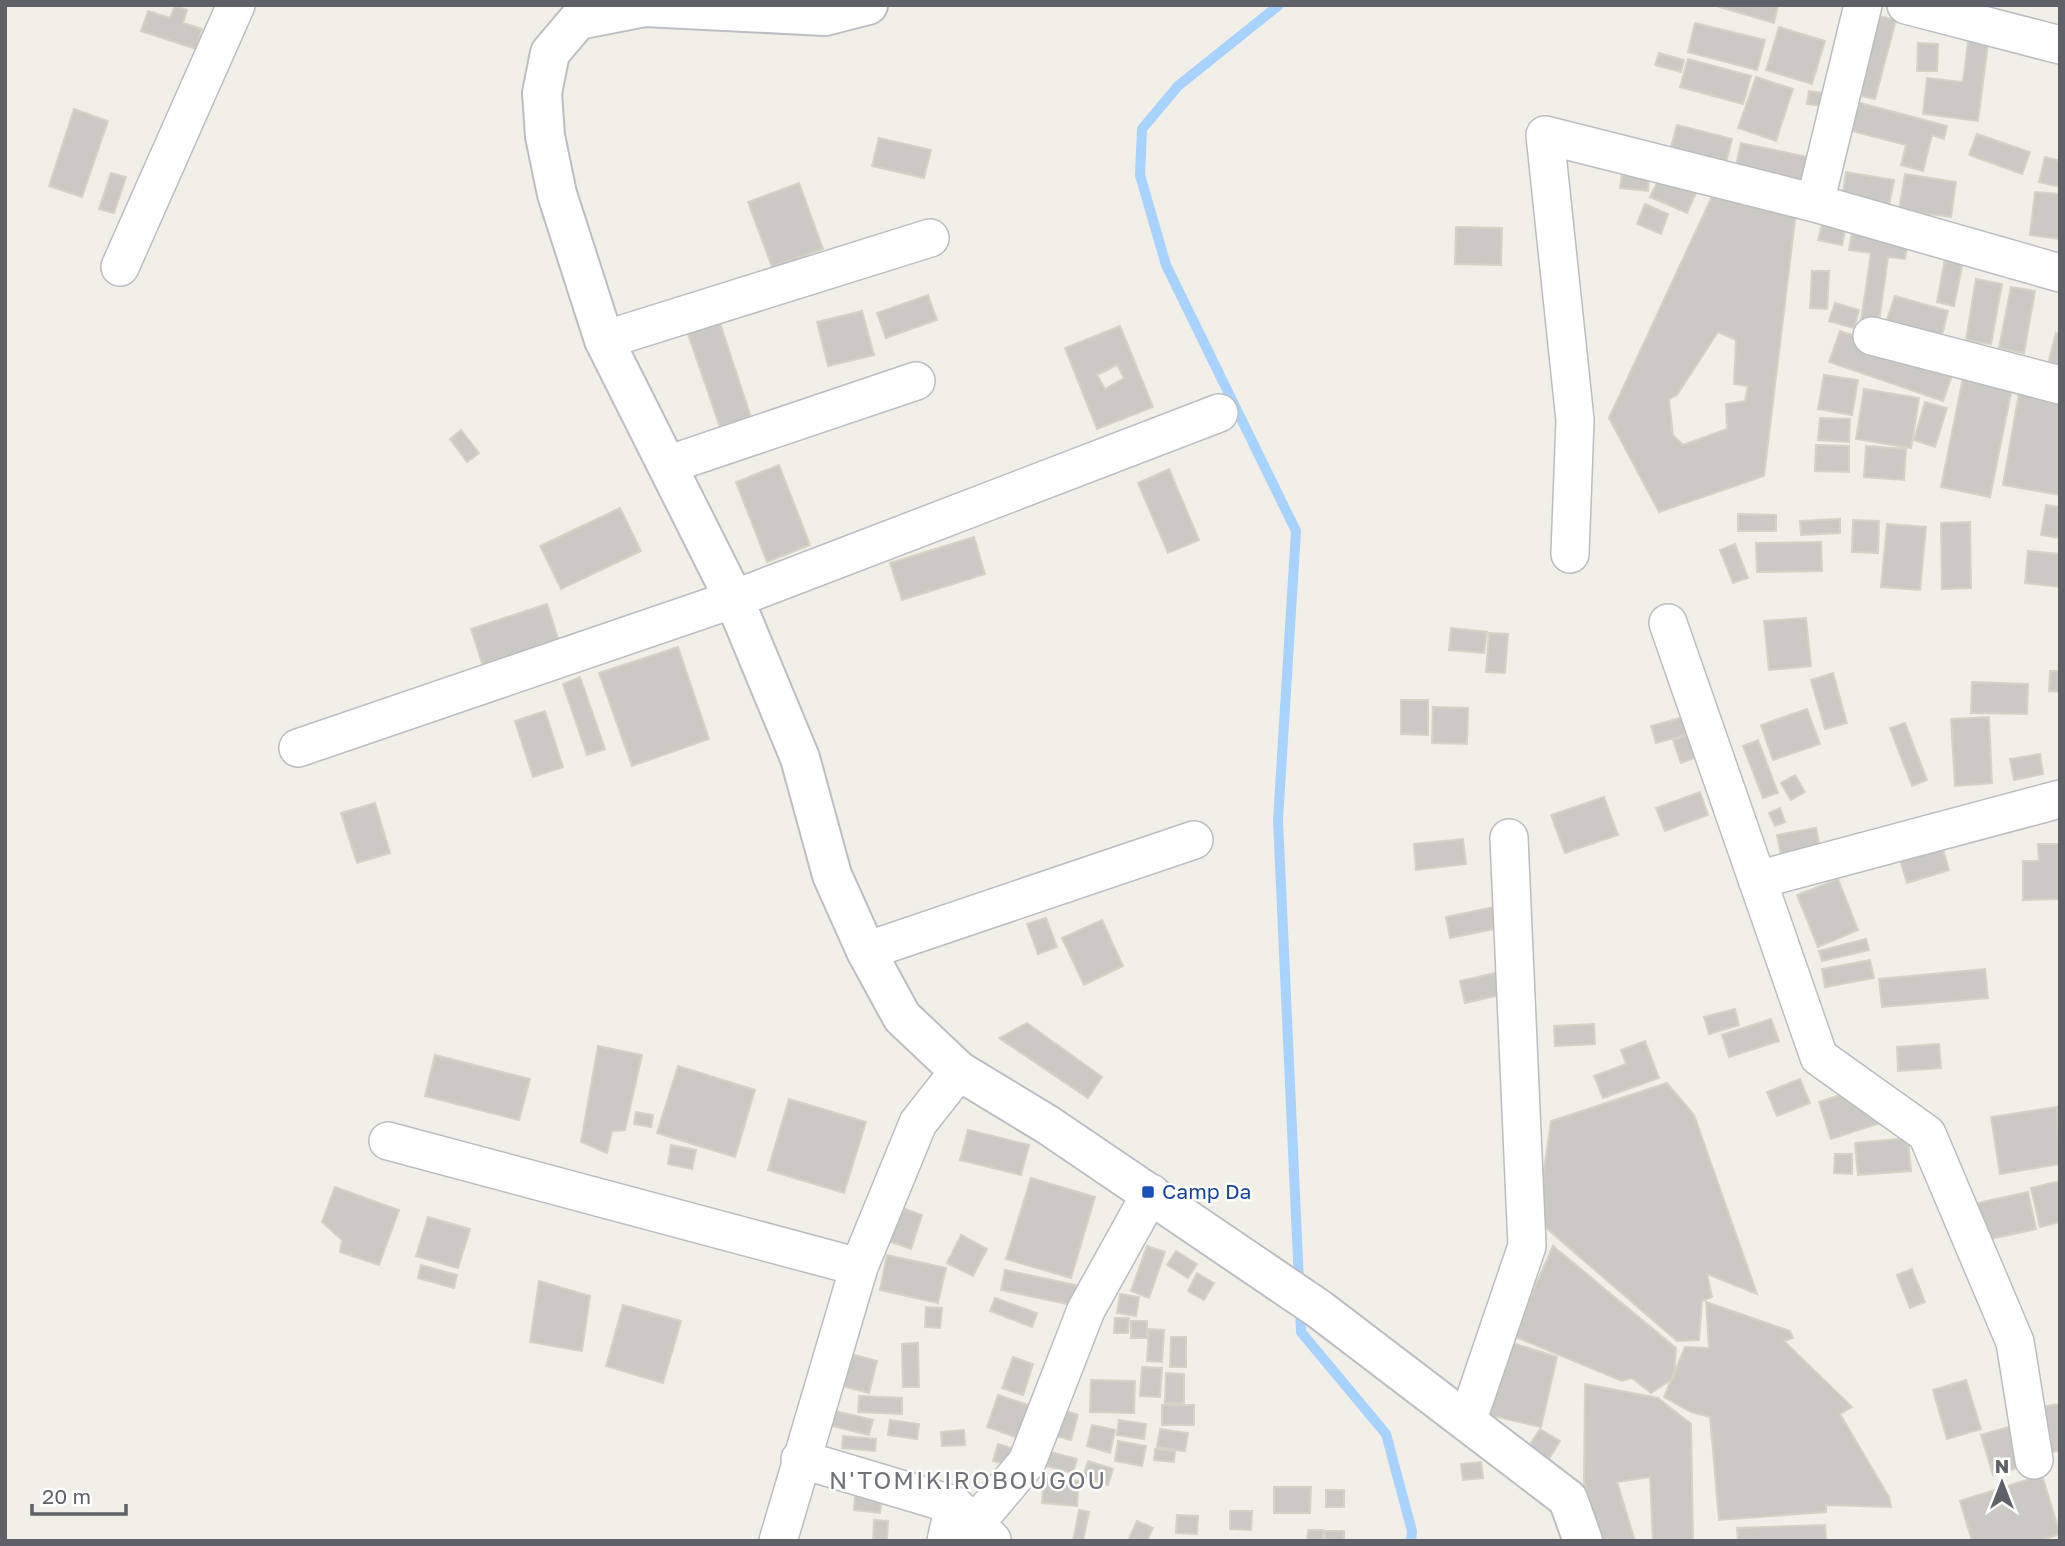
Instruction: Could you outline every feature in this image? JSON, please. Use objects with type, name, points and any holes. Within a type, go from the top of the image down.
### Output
[{"type":"street","points":[[120,267],[236,5]]},
{"type":"street","points":[[868,5],[825,16],[645,7],[578,20],[550,53],[542,93],[545,136],[557,194],[604,340],[734,599],[800,758],[832,875],[866,951],[902,1017],[959,1071],[1151,1193],[1319,1309],[1569,1499],[1583,1541]]},
{"type":"street","points":[[1815,203],[1863,5]]},
{"type":"street","points":[[1906,5],[2060,45]]},
{"type":"street","points":[[1570,554],[1575,421],[1545,135],[1815,203],[2060,273]]},
{"type":"street","points":[[604,340],[930,238]]},
{"type":"street","points":[[1872,336],[2060,385]]},
{"type":"street","points":[[667,465],[916,381]]},
{"type":"street","points":[[298,748],[734,599],[1219,413]]},
{"type":"street","points":[[1668,623],[1818,1057],[1927,1134],[2015,1342],[2034,1460]]},
{"type":"street","points":[[1757,880],[2060,799]]},
{"type":"street","points":[[1466,1422],[1527,1246],[1510,838]]},
{"type":"street","points":[[866,951],[1194,839]]},
{"type":"street","points":[[778,1541],[859,1266],[918,1123],[959,1071]]},
{"type":"street","points":[[388,1140],[859,1266]]},
{"type":"street","points":[[800,1460],[967,1528],[1027,1462],[1086,1310],[1151,1193]]},
{"type":"building","points":[[1713,5],[1778,5],[1774,23]]},
{"type":"building","points":[[175,6],[187,10],[183,23],[202,29],[196,49],[141,31],[148,11],[170,18]]},
{"type":"building","points":[[1875,15],[1896,20],[1875,99],[1854,94]]},
{"type":"building","points":[[1695,23],[1765,40],[1757,70],[1688,52]]},
{"type":"building","points":[[1779,27],[1825,41],[1812,84],[1766,70]]},
{"type":"building","points":[[1969,34],[1989,36],[1978,121],[1923,114],[1927,78],[1963,82]]},
{"type":"building","points":[[1918,43],[1938,44],[1937,71],[1917,71]]},
{"type":"building","points":[[1659,53],[1684,60],[1681,72],[1655,65]]},
{"type":"building","points":[[1688,59],[1751,76],[1743,104],[1680,87]]},
{"type":"building","points":[[1756,77],[1793,89],[1776,141],[1738,128]]},
{"type":"building","points":[[1809,91],[1824,93],[1822,106],[1807,104]]},
{"type":"building","points":[[1849,100],[1947,126],[1944,139],[1932,135],[1923,171],[1901,165],[1906,145],[1841,128]]},
{"type":"building","points":[[74,109],[108,121],[82,197],[49,186]]},
{"type":"building","points":[[1677,125],[1732,139],[1725,167],[1669,154]]},
{"type":"building","points":[[1977,134],[2030,152],[2022,174],[1969,155]]},
{"type":"building","points":[[879,138],[931,150],[924,178],[872,166]]},
{"type":"building","points":[[1741,143],[1808,157],[1801,188],[1734,174]]},
{"type":"building","points":[[2045,157],[2060,161],[2060,187],[2039,182]]},
{"type":"building","points":[[1622,172],[1649,175],[1648,191],[1620,188]]},
{"type":"building","points":[[1846,172],[1894,180],[1889,206],[1842,199]]},
{"type":"building","points":[[111,173],[126,177],[114,213],[99,209]]},
{"type":"building","points":[[1905,174],[1956,182],[1951,217],[1899,210]]},
{"type":"building","points":[[1660,177],[1696,193],[1687,213],[1650,197]]},
{"type":"building","points":[[799,183],[823,249],[772,267],[748,202]]},
{"type":"building","points":[[1715,190],[1796,212],[1764,476],[1659,512],[1609,418]],"holes":[[[1718,332],[1736,340],[1734,384],[1748,386],[1745,401],[1726,404],[1727,429],[1683,445],[1673,435],[1669,399],[1677,395]]]},
{"type":"building","points":[[2035,192],[2060,194],[2060,239],[2030,235]]},
{"type":"building","points":[[1645,204],[1668,214],[1661,234],[1637,224]]},
{"type":"building","points":[[1822,225],[1845,230],[1842,245],[1818,240]]},
{"type":"building","points":[[1456,227],[1502,228],[1501,265],[1455,264]]},
{"type":"building","points":[[1852,233],[1908,241],[1905,259],[1888,257],[1878,329],[1860,327],[1871,253],[1849,250]]},
{"type":"building","points":[[1946,253],[1964,257],[1954,306],[1937,302]]},
{"type":"building","points":[[1812,271],[1829,271],[1827,309],[1810,308]]},
{"type":"building","points":[[1976,279],[2002,284],[1991,344],[1966,340]]},
{"type":"building","points":[[2011,287],[2035,291],[2024,353],[1999,348]]},
{"type":"building","points":[[928,295],[937,320],[886,338],[877,313]]},
{"type":"building","points":[[1895,296],[1948,311],[1941,339],[1886,322]]},
{"type":"building","points":[[1835,303],[1859,310],[1854,328],[1829,321]]},
{"type":"building","points":[[862,311],[874,355],[828,366],[817,322]]},
{"type":"building","points":[[719,320],[753,423],[722,433],[687,331]]},
{"type":"building","points":[[1120,326],[1153,407],[1097,429],[1065,348]],"holes":[[[1117,365],[1124,378],[1105,389],[1097,375]]]},
{"type":"building","points":[[1840,331],[1954,370],[1943,401],[1829,362]]},
{"type":"building","points":[[2056,333],[2060,334],[2060,367],[2048,364]]},
{"type":"building","points":[[1965,368],[2014,378],[1990,497],[1941,487]]},
{"type":"building","points":[[1824,375],[1858,380],[1852,415],[1818,409]]},
{"type":"building","points":[[2020,387],[2060,394],[2060,495],[2003,485]]},
{"type":"building","points":[[1864,389],[1919,398],[1911,448],[1856,439]]},
{"type":"building","points":[[1925,402],[1947,408],[1935,447],[1914,440]]},
{"type":"building","points":[[1820,418],[1850,419],[1849,442],[1818,440]]},
{"type":"building","points":[[461,430],[479,453],[467,462],[450,439]]},
{"type":"building","points":[[1816,445],[1849,446],[1849,472],[1815,471]]},
{"type":"building","points":[[1866,446],[1906,449],[1904,480],[1864,477]]},
{"type":"building","points":[[779,465],[810,545],[767,562],[736,482]]},
{"type":"building","points":[[1169,469],[1199,540],[1168,553],[1138,483]]},
{"type":"building","points":[[2046,505],[2060,507],[2060,538],[2041,535]]},
{"type":"building","points":[[620,508],[641,551],[561,589],[540,546]]},
{"type":"building","points":[[1738,514],[1776,515],[1776,531],[1738,531]]},
{"type":"building","points":[[1840,519],[1840,533],[1801,535],[1800,521]]},
{"type":"building","points":[[1853,520],[1879,521],[1878,553],[1852,552]]},
{"type":"building","points":[[1970,522],[1971,588],[1942,589],[1941,523]]},
{"type":"building","points":[[1887,524],[1926,527],[1920,590],[1881,587]]},
{"type":"building","points":[[974,537],[985,574],[902,600],[890,563]]},
{"type":"building","points":[[1821,542],[1822,571],[1757,572],[1756,543]]},
{"type":"building","points":[[1735,544],[1748,578],[1733,583],[1720,550]]},
{"type":"building","points":[[2028,551],[2060,554],[2060,587],[2025,583]]},
{"type":"building","points":[[547,604],[559,641],[483,666],[471,629]]},
{"type":"building","points":[[1806,618],[1811,666],[1769,670],[1764,621]]},
{"type":"building","points":[[1451,628],[1487,632],[1484,653],[1449,650]]},
{"type":"building","points":[[1489,633],[1508,634],[1505,673],[1486,672]]},
{"type":"building","points":[[678,647],[709,739],[632,766],[599,673]]},
{"type":"building","points":[[2050,671],[2060,671],[2060,692],[2049,691]]},
{"type":"building","points":[[1833,673],[1847,723],[1825,729],[1811,680]]},
{"type":"building","points":[[580,677],[605,749],[587,755],[563,684]]},
{"type":"building","points":[[1972,682],[2028,684],[2027,714],[1971,713]]},
{"type":"building","points":[[1401,700],[1428,700],[1428,735],[1401,734]]},
{"type":"building","points":[[1433,707],[1468,708],[1467,744],[1432,743]]},
{"type":"building","points":[[1807,709],[1820,744],[1773,760],[1761,725]]},
{"type":"building","points":[[545,711],[563,767],[533,777],[515,721]]},
{"type":"building","points":[[1684,717],[1689,734],[1656,743],[1651,726]]},
{"type":"building","points":[[1989,717],[1992,783],[1955,786],[1951,719]]},
{"type":"building","points":[[1905,723],[1927,780],[1912,786],[1890,728]]},
{"type":"building","points":[[1694,733],[1702,755],[1681,763],[1673,740]]},
{"type":"building","points":[[1758,740],[1778,793],[1763,798],[1743,746]]},
{"type":"building","points":[[2040,754],[2043,774],[2014,780],[2010,759]]},
{"type":"building","points":[[1795,775],[1805,792],[1791,800],[1781,783]]},
{"type":"building","points":[[1700,792],[1708,815],[1665,831],[1656,808]]},
{"type":"building","points":[[1604,797],[1618,835],[1565,853],[1551,815]]},
{"type":"building","points":[[375,803],[390,853],[357,863],[341,813]]},
{"type":"building","points":[[1780,808],[1785,822],[1775,826],[1769,813]]},
{"type":"building","points":[[1816,828],[1820,848],[1781,855],[1777,835]]},
{"type":"building","points":[[1463,839],[1466,864],[1416,870],[1414,844]]},
{"type":"building","points":[[2038,844],[2060,844],[2060,899],[2023,900],[2023,861],[2039,861]]},
{"type":"building","points":[[1942,846],[1949,870],[1907,883],[1900,860]]},
{"type":"building","points":[[1838,879],[1858,930],[1818,947],[1797,895]]},
{"type":"building","points":[[1494,907],[1499,928],[1450,938],[1446,917]]},
{"type":"building","points":[[1046,918],[1057,947],[1038,954],[1027,924]]},
{"type":"building","points":[[1102,920],[1123,966],[1084,985],[1062,938]]},
{"type":"building","points":[[1866,939],[1869,950],[1822,961],[1819,951]]},
{"type":"building","points":[[1870,960],[1874,978],[1825,987],[1822,969]]},
{"type":"building","points":[[1985,969],[1988,998],[1882,1007],[1879,979]]},
{"type":"building","points":[[1504,971],[1509,993],[1465,1003],[1460,981]]},
{"type":"building","points":[[1735,1009],[1739,1025],[1709,1034],[1704,1017]]},
{"type":"building","points":[[1771,1019],[1779,1041],[1729,1057],[1722,1035]]},
{"type":"building","points":[[1027,1023],[1102,1077],[1088,1098],[999,1038]]},
{"type":"building","points":[[1594,1024],[1595,1044],[1555,1046],[1554,1026]]},
{"type":"building","points":[[1645,1041],[1659,1078],[1603,1098],[1594,1076],[1626,1064],[1621,1050]]},
{"type":"building","points":[[1939,1044],[1941,1068],[1898,1071],[1897,1047]]},
{"type":"building","points":[[598,1046],[642,1055],[625,1130],[612,1131],[607,1153],[581,1142]]},
{"type":"building","points":[[435,1055],[530,1079],[519,1120],[425,1096]]},
{"type":"building","points":[[678,1066],[755,1090],[735,1157],[657,1133]]},
{"type":"building","points":[[1800,1079],[1810,1103],[1777,1116],[1767,1092]]},
{"type":"building","points":[[1667,1083],[1694,1115],[1757,1294],[1707,1274],[1712,1297],[1702,1301],[1699,1340],[1677,1341],[1537,1220],[1551,1121]]},
{"type":"building","points":[[1871,1085],[1883,1122],[1831,1139],[1819,1102]]},
{"type":"building","points":[[789,1099],[866,1122],[844,1193],[768,1170]]},
{"type":"building","points":[[2057,1107],[2060,1164],[2000,1174],[1991,1117]]},
{"type":"building","points":[[636,1112],[653,1115],[651,1127],[634,1124]]},
{"type":"building","points":[[968,1130],[1029,1145],[1021,1175],[960,1160]]},
{"type":"building","points":[[1908,1138],[1911,1171],[1858,1175],[1855,1143]]},
{"type":"building","points":[[671,1145],[696,1150],[692,1169],[668,1164]]},
{"type":"building","points":[[1835,1154],[1852,1154],[1852,1174],[1834,1173]]},
{"type":"building","points":[[1031,1178],[1095,1197],[1071,1278],[1006,1259]]},
{"type":"building","points":[[2060,1181],[2060,1222],[2040,1227],[2031,1188]]},
{"type":"building","points":[[335,1187],[399,1210],[379,1265],[340,1252],[342,1240],[322,1222]]},
{"type":"building","points":[[2028,1192],[2036,1229],[1986,1240],[1978,1203]]},
{"type":"building","points":[[900,1207],[922,1215],[911,1249],[888,1241]]},
{"type":"building","points":[[428,1217],[470,1229],[458,1268],[416,1256]]},
{"type":"building","points":[[961,1235],[987,1249],[973,1276],[947,1263]]},
{"type":"building","points":[[1147,1246],[1165,1252],[1149,1298],[1131,1291]]},
{"type":"building","points":[[1553,1246],[1676,1348],[1674,1378],[1651,1393],[1632,1378],[1622,1381],[1513,1336]]},
{"type":"building","points":[[1176,1251],[1197,1264],[1188,1278],[1167,1265]]},
{"type":"building","points":[[887,1255],[946,1268],[938,1303],[880,1290]]},
{"type":"building","points":[[421,1265],[457,1275],[454,1288],[418,1278]]},
{"type":"building","points":[[1912,1269],[1925,1302],[1910,1308],[1897,1275]]},
{"type":"building","points":[[1005,1270],[1080,1286],[1076,1306],[1001,1290]]},
{"type":"building","points":[[1197,1273],[1214,1283],[1204,1300],[1188,1291]]},
{"type":"building","points":[[539,1281],[590,1296],[582,1351],[530,1342]]},
{"type":"building","points":[[1120,1294],[1139,1297],[1136,1316],[1117,1313]]},
{"type":"building","points":[[995,1298],[1037,1313],[1032,1327],[990,1311]]},
{"type":"building","points":[[1706,1302],[1790,1331],[1793,1338],[1784,1341],[1852,1407],[1840,1414],[1889,1497],[1891,1507],[1826,1505],[1826,1512],[1719,1520],[1710,1417],[1691,1412],[1664,1397],[1685,1347],[1709,1348]]},
{"type":"building","points":[[623,1305],[681,1321],[663,1383],[606,1366]]},
{"type":"building","points":[[926,1307],[942,1308],[940,1328],[925,1327]]},
{"type":"building","points":[[1115,1318],[1129,1318],[1128,1333],[1114,1333]]},
{"type":"building","points":[[1131,1321],[1147,1321],[1147,1338],[1131,1338]]},
{"type":"building","points":[[1149,1329],[1164,1330],[1162,1362],[1147,1361]]},
{"type":"building","points":[[1171,1337],[1186,1337],[1186,1367],[1170,1367]]},
{"type":"building","points":[[1506,1341],[1557,1357],[1541,1427],[1489,1415]]},
{"type":"building","points":[[918,1343],[919,1387],[903,1387],[902,1344]]},
{"type":"building","points":[[851,1354],[877,1361],[869,1393],[842,1386]]},
{"type":"building","points":[[1013,1357],[1033,1364],[1023,1395],[1002,1388]]},
{"type":"building","points":[[1142,1367],[1162,1368],[1160,1397],[1140,1396]]},
{"type":"building","points":[[1166,1373],[1184,1374],[1184,1403],[1165,1403]]},
{"type":"building","points":[[1091,1380],[1135,1381],[1134,1413],[1090,1412]]},
{"type":"building","points":[[1966,1380],[1981,1429],[1947,1439],[1933,1390]]},
{"type":"building","points":[[1585,1384],[1658,1398],[1691,1424],[1693,1541],[1653,1541],[1650,1477],[1617,1482],[1635,1541],[1603,1541],[1584,1482]]},
{"type":"building","points":[[998,1395],[1035,1407],[1024,1440],[987,1427]]},
{"type":"building","points":[[859,1396],[902,1398],[902,1414],[858,1412]]},
{"type":"building","points":[[2060,1404],[2060,1451],[2046,1453],[2039,1407]]},
{"type":"building","points":[[1162,1405],[1194,1405],[1194,1425],[1162,1425]]},
{"type":"building","points":[[1060,1409],[1078,1415],[1071,1440],[1052,1435]]},
{"type":"building","points":[[831,1410],[873,1420],[869,1435],[828,1425]]},
{"type":"building","points":[[890,1420],[919,1424],[917,1439],[888,1435]]},
{"type":"building","points":[[1119,1420],[1146,1424],[1144,1439],[1117,1435]]},
{"type":"building","points":[[2019,1424],[2031,1464],[1993,1475],[1981,1435]]},
{"type":"building","points":[[1092,1425],[1115,1430],[1110,1453],[1087,1446]]},
{"type":"building","points":[[1160,1429],[1188,1433],[1185,1451],[1157,1447]]},
{"type":"building","points":[[1540,1429],[1560,1441],[1547,1462],[1527,1449]]},
{"type":"building","points":[[964,1430],[965,1445],[942,1446],[941,1432]]},
{"type":"building","points":[[843,1436],[876,1439],[875,1451],[842,1448]]},
{"type":"building","points":[[1118,1441],[1146,1446],[1142,1466],[1115,1461]]},
{"type":"building","points":[[998,1444],[1018,1450],[1014,1466],[993,1461]]},
{"type":"building","points":[[1155,1449],[1175,1451],[1174,1462],[1154,1460]]},
{"type":"building","points":[[1047,1451],[1077,1459],[1073,1473],[1043,1465]]},
{"type":"building","points":[[1088,1461],[1113,1469],[1108,1485],[1083,1477]]},
{"type":"building","points":[[1481,1462],[1483,1478],[1463,1480],[1461,1464]]},
{"type":"building","points":[[2042,1475],[2060,1534],[2039,1541],[1972,1541],[1960,1501]]},
{"type":"building","points":[[1044,1478],[1079,1481],[1077,1506],[1042,1503]]},
{"type":"building","points":[[1274,1487],[1311,1487],[1310,1513],[1274,1513]]},
{"type":"building","points":[[1326,1490],[1344,1490],[1344,1507],[1326,1507]]},
{"type":"building","points":[[855,1495],[882,1498],[880,1513],[854,1510]]},
{"type":"building","points":[[1079,1510],[1089,1512],[1083,1541],[1073,1541]]},
{"type":"building","points":[[1230,1511],[1252,1511],[1251,1530],[1230,1529]]},
{"type":"building","points":[[1177,1515],[1198,1516],[1197,1534],[1176,1533]]},
{"type":"building","points":[[874,1520],[888,1521],[887,1541],[873,1541]]},
{"type":"building","points":[[1137,1521],[1153,1528],[1147,1541],[1128,1541]]},
{"type":"building","points":[[1825,1525],[1826,1541],[1738,1541],[1737,1528]]},
{"type":"building","points":[[1308,1530],[1323,1530],[1323,1541],[1307,1541]]},
{"type":"building","points":[[1325,1531],[1344,1531],[1344,1541],[1325,1541]]},
{"type":"waterway","points":[[1279,5],[1178,86],[1142,129],[1140,175],[1166,265],[1296,531],[1278,820],[1299,1283]]},
{"type":"waterway","points":[[1300,1309],[1301,1332],[1386,1434],[1412,1531],[1411,1541]]},
{"type":"place","name":"Camp Da","points":[[1148,1192]]},
{"type":"district","name":"N'TOMIKIROBOUGOU","points":[[968,1481]]}]
